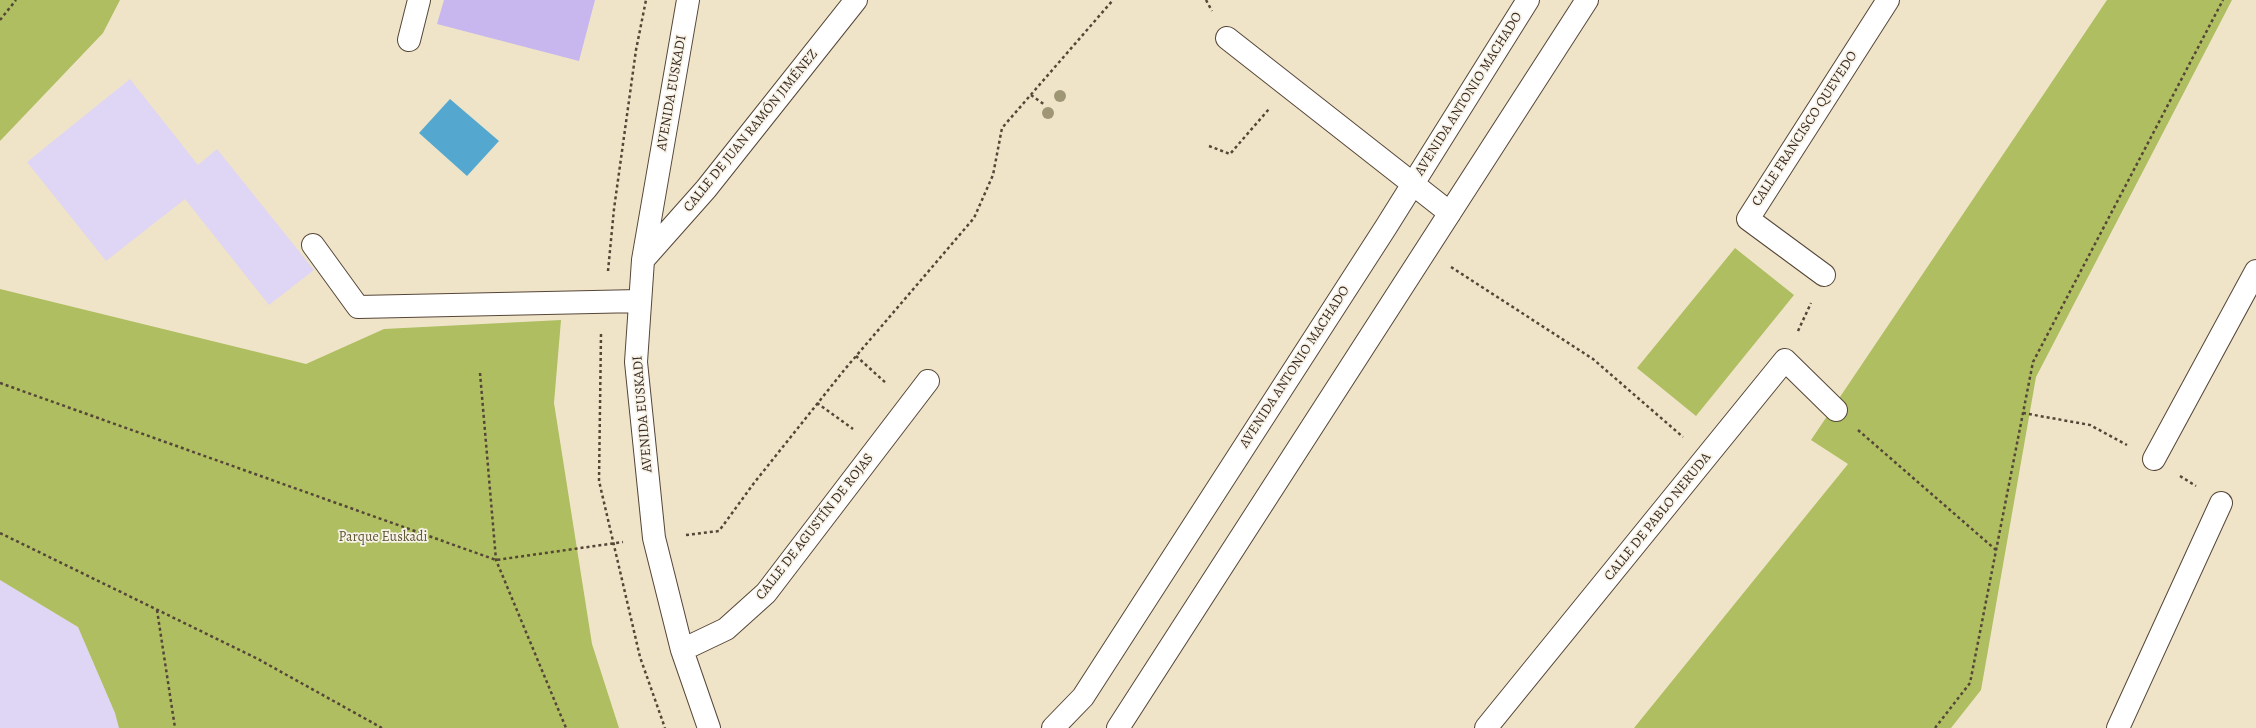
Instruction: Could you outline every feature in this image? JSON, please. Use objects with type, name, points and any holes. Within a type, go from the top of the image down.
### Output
[{"type":"street","points":[[409,40],[419,0]]},
{"type":"street","name":"AVENIDA EUSKADI","points":[[688,0],[643,260],[636,362],[654,538],[682,650],[709,728]]},
{"type":"street","name":"CALLE DE JUAN RAMÓN JIMÉNEZ","points":[[643,260],[706,189],[856,0]]},
{"type":"street","name":"AVENIDA ANTONIO MACHADO","points":[[1054,728],[1083,697],[1413,184],[1528,0]]},
{"type":"street","points":[[1118,728],[1587,0]]},
{"type":"street","name":"CALLE FRANCISCO QUEVEDO","points":[[1824,275],[1748,219],[1888,0]]},
{"type":"street","points":[[1227,38],[1450,213]]},
{"type":"street","points":[[314,244],[358,307],[640,301]]},
{"type":"street","points":[[2154,459],[2256,271]]},
{"type":"street","points":[[1786,360],[1836,410]]},
{"type":"street","name":"CALLE DE PABLO NERUDA","points":[[1486,728],[1786,360]]},
{"type":"street","name":"CALLE DE AGUSTÍN DE ROJAS","points":[[682,650],[726,629],[766,593],[928,381]]},
{"type":"street","points":[[2118,728],[2221,503]]},
{"type":"path","points":[[0,20],[16,0]]},
{"type":"path","points":[[0,383],[496,560],[654,538],[719,531],[817,403],[974,218],[993,175],[1002,128],[1113,0]]},
{"type":"path","points":[[1935,728],[1970,683],[2033,362],[2223,0]]},
{"type":"path","points":[[1209,146],[1230,154],[1289,86]]},
{"type":"path","points":[[1031,95],[1045,105]]},
{"type":"path","points":[[1425,251],[1593,359],[1706,457]]},
{"type":"path","points":[[1786,360],[1824,275]]},
{"type":"path","points":[[856,356],[910,405]]},
{"type":"path","points":[[480,373],[496,560],[566,728]]},
{"type":"path","points":[[817,403],[878,447]]},
{"type":"path","points":[[1836,410],[1996,550]]},
{"type":"path","points":[[0,533],[258,659],[382,728]]},
{"type":"path","points":[[157,610],[174,728]]},
{"type":"shaded area","points":[[130,79],[198,165],[217,149],[314,270],[269,305],[185,199],[106,261],[27,162]]},
{"type":"shaded area","points":[[0,580],[78,627],[115,713],[119,728],[0,728]]},
{"type":"green space","points":[[0,0],[120,0],[103,33],[0,141]]},
{"type":"green space","points":[[2107,0],[2232,0],[2036,377],[1981,690],[1951,728],[1634,728],[1848,464],[1811,440]]},
{"type":"green space","points":[[1735,248],[1794,295],[1696,416],[1637,368]]},
{"type":"green space","name":"Parque Euskadi","points":[[0,289],[306,364],[384,329],[561,320],[554,403],[592,644],[619,728],[119,728],[115,713],[78,627],[0,580]]},
{"type":"water","points":[[450,99],[499,141],[467,176],[419,133]]},
{"type":"building","points":[[444,0],[595,0],[579,61],[437,24]]}]
